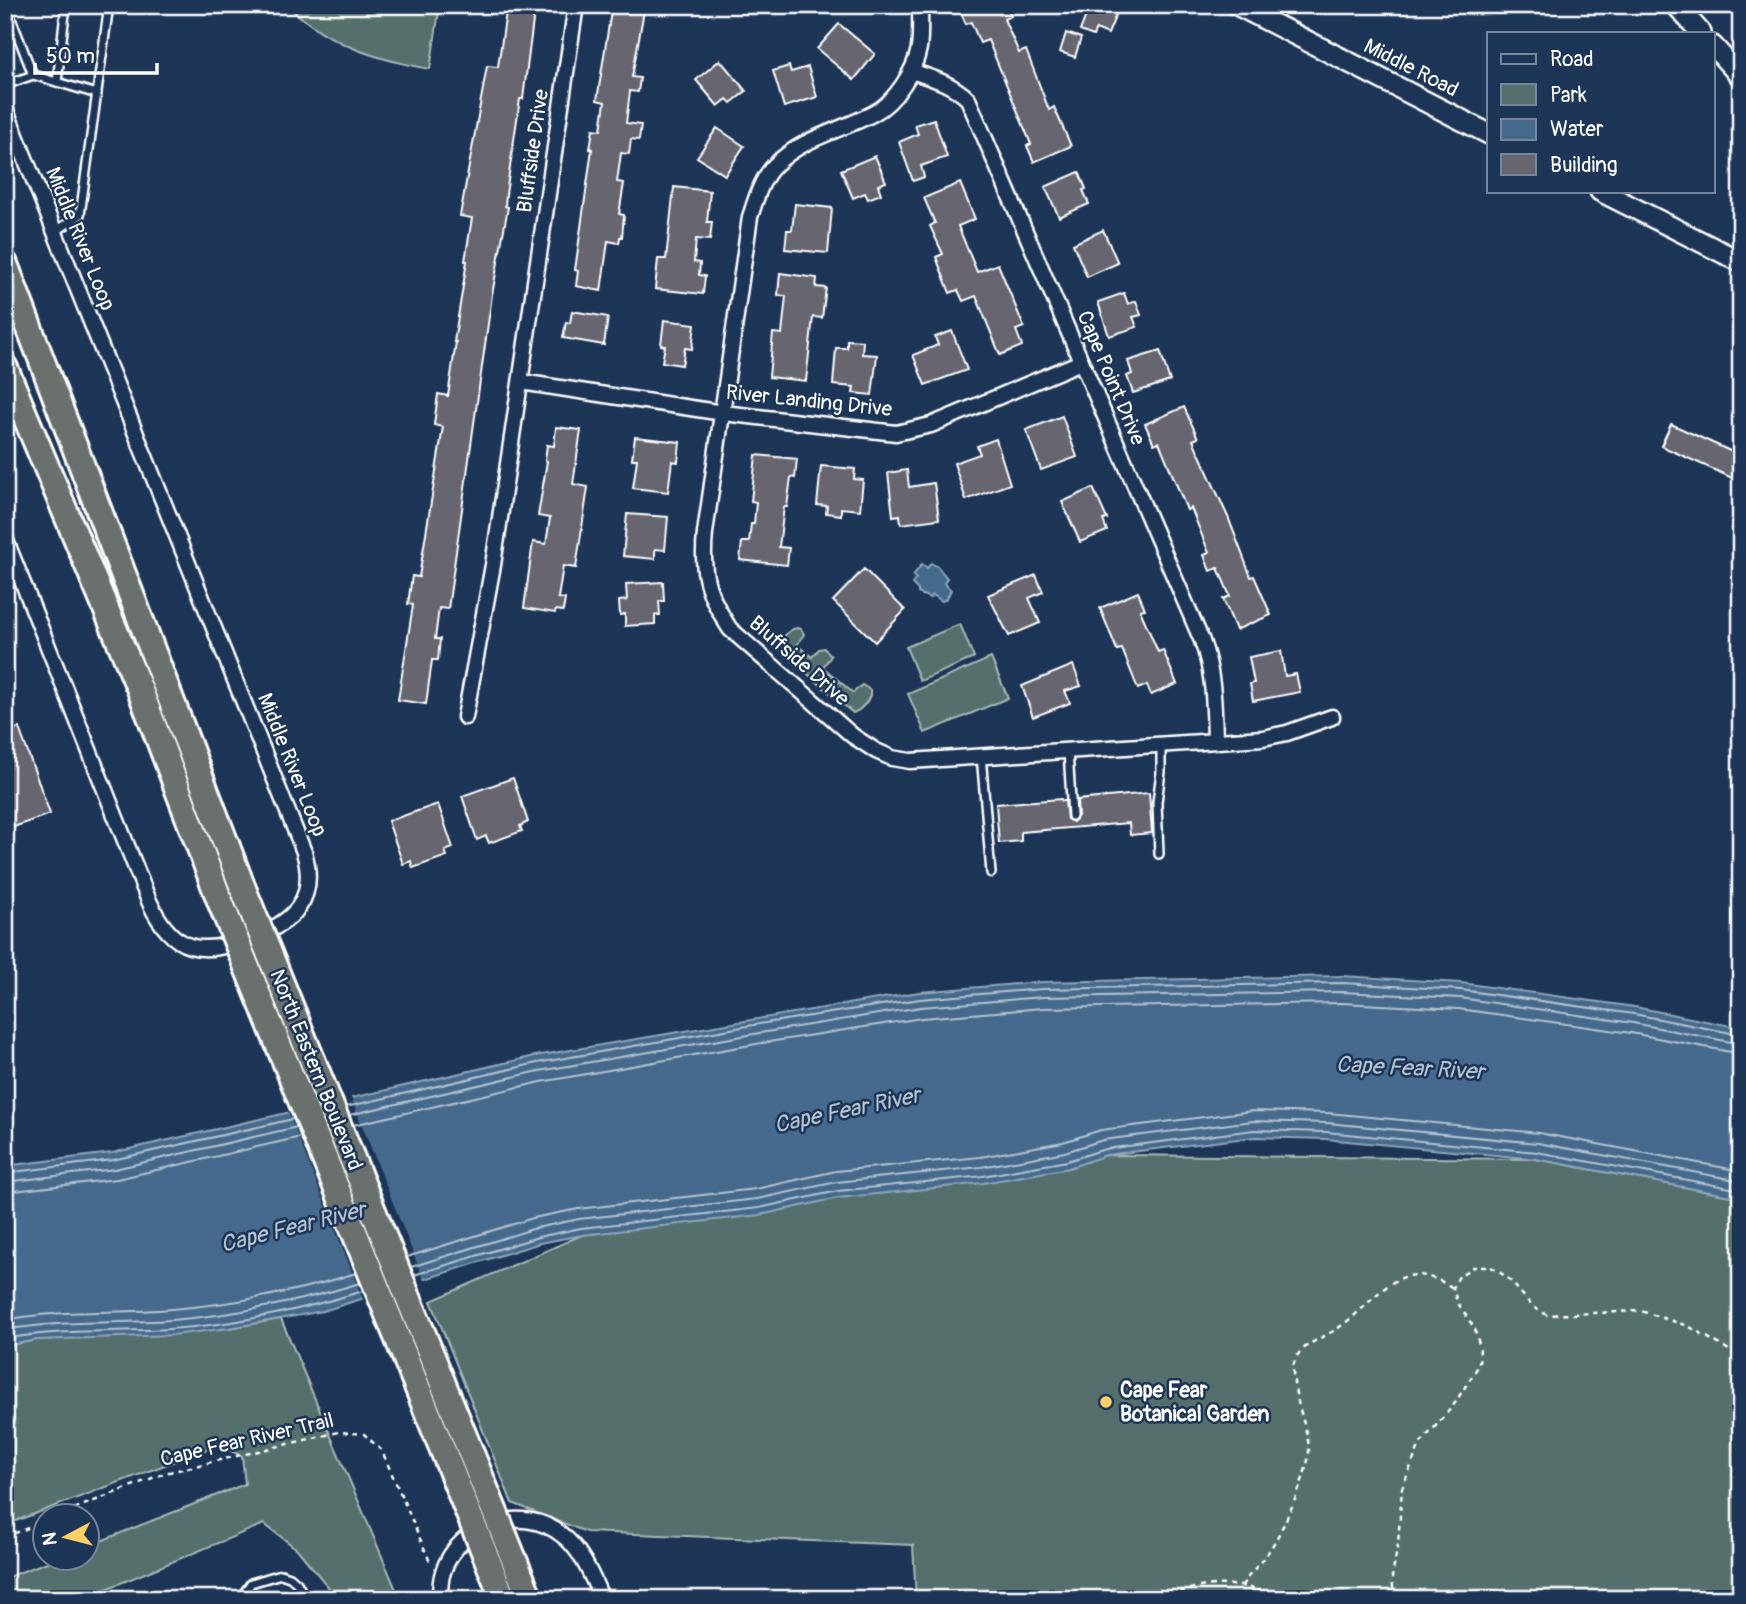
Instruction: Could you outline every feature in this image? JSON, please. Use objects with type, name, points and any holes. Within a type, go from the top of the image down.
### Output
[{"type":"highway","name":"North Eastern Boulevard","points":[[5,264],[244,891],[530,1599]]},
{"type":"highway","name":"North Eastern Boulevard","points":[[5,368],[140,691],[220,901],[499,1590]]},
{"type":"main road","name":"Middle Road","points":[[1237,5],[1487,133]]},
{"type":"main road","points":[[1676,5],[1700,32]]},
{"type":"main road","points":[[1714,47],[1741,77]]},
{"type":"main road","points":[[1602,192],[1741,262]]},
{"type":"street","name":"Bluffside Drive","points":[[465,718],[493,565],[576,5]]},
{"type":"street","name":"Bluffside Drive","points":[[920,5],[919,50],[911,71],[894,96],[876,112],[793,149],[773,167],[759,189],[750,217],[703,562],[706,583],[716,608],[730,629],[853,736],[892,758],[910,761],[1262,738],[1287,733],[1332,717]]},
{"type":"street","name":"Cape Point Drive","points":[[911,71],[940,80],[968,99],[1210,663],[1215,740]]},
{"type":"street","name":"Middle River Loop","points":[[5,107],[303,847],[308,873],[307,888],[298,908],[285,922],[258,935],[210,949],[188,945],[160,923],[5,538]]},
{"type":"street","name":"River Landing Drive","points":[[521,382],[723,413],[896,433],[931,425],[1081,362]]},
{"type":"street","points":[[440,1592],[448,1560],[463,1540],[495,1523],[518,1519],[541,1523],[568,1541],[582,1559],[602,1599]]},
{"type":"lane","points":[[6,5],[33,75]]},
{"type":"lane","points":[[57,82],[66,5]]},
{"type":"lane","points":[[54,232],[80,215],[109,5]]},
{"type":"lane","points":[[5,85],[33,75],[97,94]]},
{"type":"lane","points":[[1159,854],[1157,802],[1161,744]]},
{"type":"lane","points":[[1068,750],[1072,816]]},
{"type":"lane","points":[[981,755],[991,873]]},
{"type":"lane","points":[[240,1599],[251,1583],[281,1574],[297,1583],[306,1599]]},
{"type":"path","points":[[1453,1288],[1459,1276],[1473,1267],[1491,1267],[1507,1277],[1533,1307],[1547,1315],[1641,1311],[1688,1326],[1741,1357]]},
{"type":"path","points":[[1241,1586],[1273,1544],[1301,1481],[1309,1454],[1308,1436],[1293,1370],[1297,1356],[1310,1344],[1349,1321],[1394,1280],[1418,1274],[1436,1277],[1453,1288],[1457,1302],[1475,1329],[1480,1348],[1479,1365],[1453,1406],[1420,1444],[1402,1488],[1398,1544],[1392,1577],[1394,1599]]},
{"type":"path","name":"Cape Fear River Trail","points":[[93,1502],[165,1473],[339,1432],[365,1434],[382,1451],[440,1592]]},
{"type":"path","points":[[5,1537],[32,1526]]},
{"type":"path","points":[[1161,1599],[1201,1585],[1241,1586],[1265,1592],[1276,1599]]},
{"type":"green space","points":[[287,5],[440,5],[430,69],[372,55],[336,40]]},
{"type":"green space","points":[[960,624],[974,658],[920,681],[906,647]]},
{"type":"green space","points":[[797,628],[804,634],[797,645],[812,657],[819,649],[824,648],[831,656],[823,667],[853,693],[862,685],[870,690],[868,700],[859,709],[853,713],[779,649],[785,636]]},
{"type":"green space","points":[[991,658],[1008,698],[925,733],[908,694]]},
{"type":"green space","name":"Cape Fear Botanical Garden","points":[[1106,1155],[1536,1159],[1741,1198],[1741,1599],[916,1599],[913,1545],[586,1532],[512,1503],[431,1301],[582,1235]]},
{"type":"green space","points":[[281,1319],[400,1599],[338,1599],[297,1549],[264,1524],[82,1599],[5,1599],[5,1578],[32,1568],[32,1572],[102,1572],[102,1540],[245,1484],[242,1456],[218,1445],[66,1502],[32,1502],[32,1515],[5,1525],[5,1346],[37,1340],[229,1328]]},
{"type":"water","points":[[931,563],[947,578],[944,583],[951,590],[942,601],[933,595],[930,598],[918,593],[912,584],[916,579],[913,576],[922,564],[927,568]]},
{"type":"water","name":"Cape Fear River","points":[[1342,976],[1461,983],[1635,1007],[1741,1028],[1741,1198],[1536,1159],[1326,1139],[1255,1137],[1106,1155],[1069,1168],[983,1183],[838,1198],[760,1215],[582,1235],[540,1243],[323,1311],[229,1328],[173,1335],[37,1340],[5,1346],[5,1166],[112,1153],[535,1056],[919,992],[1042,982]]},
{"type":"pier","points":[[350,1095],[425,1283],[364,1302],[287,1109]]},
{"type":"building","points":[[507,5],[535,5],[448,609],[439,608],[435,639],[440,639],[438,660],[432,660],[426,704],[398,700],[413,605],[408,604],[412,576],[419,577],[443,427],[434,425],[438,394],[448,396],[467,261],[472,218],[460,216],[487,66],[498,67]]},
{"type":"building","points":[[612,5],[645,5],[632,77],[640,78],[638,92],[630,91],[626,123],[641,125],[639,140],[631,139],[629,154],[621,153],[617,182],[624,183],[619,214],[624,215],[622,237],[619,243],[608,241],[601,291],[576,286],[578,271],[575,270],[593,129],[601,130],[605,102],[597,100]]},
{"type":"building","points":[[968,5],[1007,5],[1011,16],[1004,19],[1019,53],[1026,50],[1049,110],[1054,107],[1071,146],[1034,162],[1027,146],[1031,144],[988,40],[980,43],[971,22],[966,24],[959,9]]},
{"type":"building","points":[[1090,5],[1120,5],[1108,34],[1096,29],[1093,36],[1080,31]]},
{"type":"building","points":[[839,24],[875,54],[854,80],[817,49]]},
{"type":"building","points":[[1066,33],[1081,38],[1075,57],[1060,52]]},
{"type":"building","points":[[720,60],[746,91],[731,103],[727,99],[718,106],[696,80]]},
{"type":"building","points":[[789,66],[791,72],[808,67],[817,97],[784,107],[773,71]]},
{"type":"building","points":[[934,119],[947,157],[921,166],[924,177],[913,181],[899,142],[918,134],[915,125]]},
{"type":"building","points":[[717,128],[744,146],[725,175],[697,157]]},
{"type":"building","points":[[875,156],[886,182],[878,185],[881,194],[868,199],[865,193],[853,198],[841,170]]},
{"type":"building","points":[[1079,172],[1089,204],[1059,217],[1045,187]]},
{"type":"building","points":[[960,183],[975,219],[958,226],[977,272],[998,264],[1024,327],[1016,330],[1022,346],[1000,355],[976,296],[963,301],[958,290],[950,293],[936,257],[943,254],[930,226],[935,223],[924,198]]},
{"type":"building","points":[[674,187],[710,191],[707,222],[712,222],[710,240],[696,239],[694,262],[700,263],[699,275],[705,276],[703,294],[655,289],[658,259],[666,259]]},
{"type":"building","points":[[795,204],[832,208],[828,253],[785,249],[787,230],[792,230]]},
{"type":"building","points":[[1103,230],[1118,263],[1087,277],[1073,244]]},
{"type":"building","points":[[780,273],[817,278],[816,287],[826,288],[822,318],[813,317],[806,381],[769,377],[773,333],[782,334],[786,296],[778,295]]},
{"type":"building","points":[[1124,293],[1128,304],[1136,301],[1141,315],[1133,317],[1137,327],[1109,336],[1098,302]]},
{"type":"building","points":[[572,311],[608,317],[604,345],[563,338],[566,322],[570,323]]},
{"type":"building","points":[[664,320],[695,324],[692,349],[685,348],[682,365],[662,362],[665,346],[661,345]]},
{"type":"building","points":[[952,331],[967,370],[925,385],[913,355],[938,345],[935,337]]},
{"type":"building","points":[[847,340],[863,341],[862,354],[877,355],[872,395],[853,393],[854,387],[833,385],[836,348],[847,348]]},
{"type":"building","points":[[1160,351],[1170,381],[1133,393],[1127,376],[1132,374],[1128,361]]},
{"type":"building","points":[[1184,407],[1198,438],[1193,440],[1228,517],[1251,577],[1254,576],[1271,615],[1236,630],[1223,599],[1230,596],[1218,568],[1210,571],[1204,555],[1209,553],[1191,508],[1187,510],[1159,442],[1154,444],[1145,424]]},
{"type":"building","points":[[1062,416],[1077,457],[1041,470],[1026,430]]},
{"type":"building","points":[[1671,424],[1741,456],[1741,482],[1661,446]]},
{"type":"building","points":[[556,427],[581,430],[573,484],[588,487],[576,568],[563,566],[558,598],[565,599],[563,611],[556,610],[555,613],[524,608],[533,542],[546,544],[550,518],[538,516],[547,445],[554,446]]},
{"type":"building","points":[[635,437],[680,442],[678,462],[672,461],[668,492],[633,488],[637,459],[632,459]]},
{"type":"building","points":[[996,439],[1010,484],[966,500],[954,463],[980,454],[977,446]]},
{"type":"building","points":[[756,455],[797,459],[795,478],[791,477],[787,507],[784,507],[779,547],[789,548],[787,565],[740,560],[742,542],[749,542],[751,524],[754,524],[756,502],[751,501]]},
{"type":"building","points":[[821,466],[855,469],[854,479],[863,480],[860,510],[841,508],[841,515],[826,513],[827,506],[817,505]]},
{"type":"building","points":[[907,470],[909,487],[934,483],[939,519],[901,524],[900,515],[893,516],[888,473]]},
{"type":"building","points":[[1093,488],[1107,519],[1103,520],[1107,531],[1080,542],[1062,502]]},
{"type":"building","points":[[627,514],[668,517],[665,550],[655,549],[655,559],[623,556]]},
{"type":"building","points":[[864,569],[905,610],[875,642],[833,601]]},
{"type":"building","points":[[1036,575],[1043,592],[1029,598],[1040,623],[1009,636],[988,595]]},
{"type":"building","points":[[663,582],[664,601],[659,601],[660,615],[655,615],[655,624],[625,626],[625,614],[620,615],[619,601],[627,600],[626,584]]},
{"type":"building","points":[[1138,592],[1145,609],[1140,610],[1158,652],[1163,650],[1177,684],[1151,695],[1147,685],[1138,689],[1122,649],[1117,650],[1100,608]]},
{"type":"building","points":[[1281,651],[1285,676],[1296,674],[1300,692],[1253,701],[1250,684],[1254,683],[1249,657]]},
{"type":"building","points":[[1073,665],[1081,686],[1065,691],[1070,703],[1033,717],[1022,686]]},
{"type":"building","points":[[19,728],[50,814],[5,830],[5,732]]},
{"type":"building","points":[[513,778],[528,822],[520,826],[522,831],[489,843],[486,836],[477,840],[462,796]]},
{"type":"building","points":[[1149,793],[1152,833],[1130,835],[1129,823],[1021,832],[1021,841],[999,843],[996,804],[1061,799],[1065,801],[1067,819],[1073,822],[1078,816],[1077,800]]},
{"type":"building","points":[[438,804],[453,848],[445,851],[447,856],[413,868],[411,861],[403,864],[388,821]]},
{"type":"place","name":"Cape Fear Botanical Garden","points":[[1106,1402]]}]
